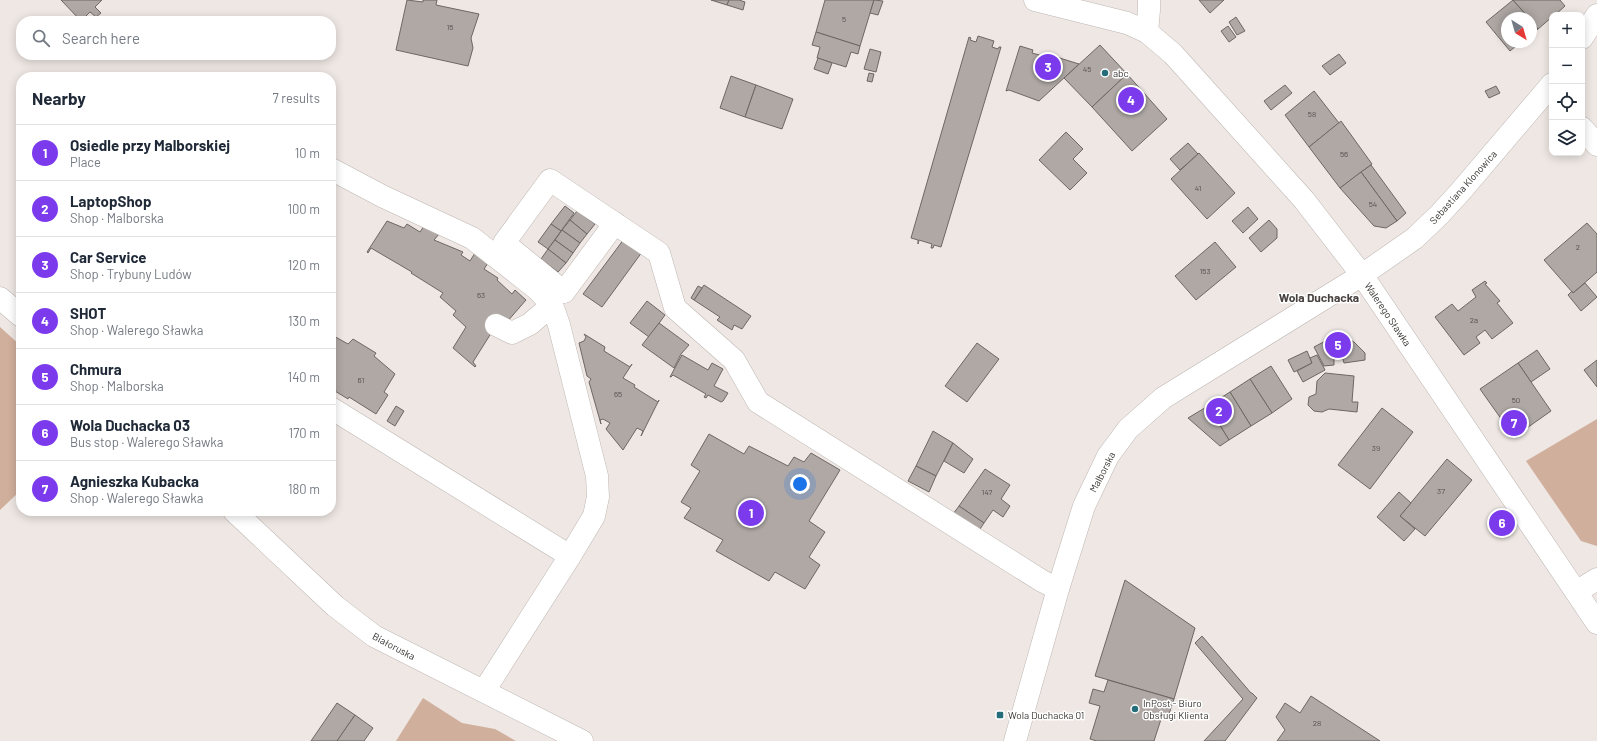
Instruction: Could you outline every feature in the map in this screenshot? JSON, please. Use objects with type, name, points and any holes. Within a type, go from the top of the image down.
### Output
[{"type":"street","name":"Walerego Sławka","points":[[1035,0],[1126,23],[1146,32],[1173,54],[1304,200],[1362,275],[1597,623]]},
{"type":"street","points":[[1146,32],[1149,0]]},
{"type":"street","points":[[1585,34],[1597,16]]},
{"type":"street","name":"Sebastiana Klonowica","points":[[1362,275],[1415,238],[1440,214],[1549,92]]},
{"type":"street","points":[[1585,131],[1597,145]]},
{"type":"street","points":[[336,172],[382,196],[472,238],[537,289],[552,305],[559,325],[597,476],[598,497],[594,516],[484,691]]},
{"type":"street","points":[[615,223],[564,292],[504,243],[550,180],[615,223],[659,253],[675,308],[734,360],[758,402],[1036,577],[1058,589]]},
{"type":"street","name":"Malborska","points":[[1015,741],[1058,589],[1084,506],[1108,456],[1128,429],[1163,398],[1362,275]]},
{"type":"street","points":[[0,298],[16,312]]},
{"type":"street","points":[[496,325],[512,333],[530,324],[552,305]]},
{"type":"street","points":[[336,411],[570,556]]},
{"type":"street","name":"Białoruska","points":[[239,516],[335,606],[374,636],[582,741]]},
{"type":"street","points":[[1576,592],[1597,579]]},
{"type":"shaded area","points":[[0,327],[16,341],[16,495],[0,510]]},
{"type":"shaded area","points":[[1597,419],[1597,546],[1581,541],[1526,461]]},
{"type":"shaded area","points":[[423,698],[462,723],[495,729],[516,741],[396,741]]},
{"type":"building","points":[[61,0],[102,0],[95,7],[101,13],[97,16],[90,12],[86,16],[76,16]]},
{"type":"building","points":[[407,0],[423,2],[423,0],[437,0],[436,5],[479,14],[471,38],[473,48],[468,66],[396,50]]},
{"type":"building","points":[[711,0],[729,0],[727,5]]},
{"type":"building","points":[[729,0],[739,0],[745,2],[743,10],[727,5]]},
{"type":"building","points":[[825,0],[874,0],[860,46],[816,32]]},
{"type":"building","points":[[874,0],[883,1],[878,15],[870,13]]},
{"type":"building","points":[[1199,0],[1224,0],[1210,13]]},
{"type":"building","points":[[1513,0],[1524,12],[1501,12],[1501,40],[1486,22]]},
{"type":"building","points":[[1513,0],[1560,0],[1565,6],[1558,12],[1549,12],[1549,20],[1538,29],[1537,12],[1524,12]]},
{"type":"building","points":[[1236,17],[1245,31],[1237,35],[1229,22]]},
{"type":"building","points":[[1228,26],[1236,37],[1229,42],[1221,31]]},
{"type":"building","points":[[816,32],[860,46],[858,54],[851,52],[846,67],[817,58],[820,47],[812,45]]},
{"type":"building","points":[[978,36],[994,41],[992,47],[998,49],[1001,47],[941,247],[934,245],[933,248],[931,248],[932,244],[919,240],[918,244],[918,240],[911,238],[969,37],[971,38],[970,40],[976,42]]},
{"type":"building","points":[[1100,45],[1127,74],[1092,107],[1064,78]]},
{"type":"building","points":[[1020,46],[1033,50],[1032,53],[1050,58],[1050,55],[1079,64],[1039,101],[1009,90],[1006,91]]},
{"type":"building","points":[[870,49],[881,52],[876,72],[864,69]]},
{"type":"building","points":[[1339,54],[1346,63],[1330,75],[1322,66]]},
{"type":"building","points":[[818,58],[832,63],[828,74],[814,69]]},
{"type":"building","points":[[869,73],[874,74],[872,82],[867,81]]},
{"type":"building","points":[[1127,74],[1167,119],[1132,151],[1092,107]]},
{"type":"building","points":[[731,76],[756,85],[745,117],[720,108]]},
{"type":"building","points":[[756,85],[793,99],[782,129],[745,117]]},
{"type":"building","points":[[1285,85],[1292,93],[1271,110],[1264,101]]},
{"type":"building","points":[[1496,86],[1500,93],[1489,98],[1485,91]]},
{"type":"building","points":[[1314,91],[1339,123],[1309,147],[1285,115]]},
{"type":"building","points":[[1341,121],[1372,164],[1340,188],[1309,147]]},
{"type":"building","points":[[1066,132],[1083,149],[1073,159],[1087,173],[1070,190],[1039,160]]},
{"type":"building","points":[[1188,143],[1198,154],[1180,170],[1170,159]]},
{"type":"building","points":[[1199,153],[1235,193],[1207,219],[1171,179]]},
{"type":"building","points":[[1371,165],[1406,213],[1397,221],[1361,172]]},
{"type":"building","points":[[1361,172],[1397,221],[1386,228],[1374,226],[1340,188]]},
{"type":"building","points":[[565,206],[574,213],[561,231],[551,224]]},
{"type":"building","points":[[1248,207],[1258,219],[1243,233],[1232,221]]},
{"type":"building","points":[[577,211],[595,224],[587,234],[570,220]]},
{"type":"building","points":[[570,220],[587,234],[580,243],[562,230]]},
{"type":"building","points":[[1269,220],[1277,229],[1277,238],[1261,252],[1249,238]]},
{"type":"building","points":[[387,221],[404,228],[407,224],[420,232],[424,226],[439,234],[434,240],[463,252],[461,255],[470,261],[475,253],[488,263],[484,269],[498,278],[497,280],[512,294],[515,290],[526,300],[506,323],[500,319],[473,362],[476,366],[475,367],[453,348],[466,327],[453,315],[456,311],[440,297],[443,293],[411,273],[412,272],[371,248],[368,253],[367,252]]},
{"type":"building","points":[[1587,223],[1597,234],[1597,272],[1573,293],[1544,260]]},
{"type":"building","points":[[551,224],[561,231],[548,249],[538,242]]},
{"type":"building","points":[[562,230],[580,243],[573,253],[555,240]]},
{"type":"building","points":[[627,235],[645,248],[602,307],[583,294]]},
{"type":"building","points":[[555,240],[573,253],[566,263],[548,249]]},
{"type":"building","points":[[1215,242],[1236,267],[1196,300],[1175,276]]},
{"type":"building","points":[[548,249],[566,263],[558,272],[541,259]]},
{"type":"building","points":[[1485,281],[1487,283],[1485,284],[1500,301],[1497,303],[1513,323],[1492,339],[1485,330],[1476,337],[1480,343],[1464,355],[1435,317],[1452,304],[1458,311],[1476,297],[1472,290]]},
{"type":"building","points":[[1585,283],[1597,297],[1581,311],[1568,295],[1572,291],[1573,293]]},
{"type":"building","points":[[704,285],[751,316],[742,329],[734,325],[732,330],[717,320],[720,317],[694,300]]},
{"type":"building","points":[[698,286],[702,288],[694,300],[691,298]]},
{"type":"building","points":[[647,301],[665,315],[649,337],[630,323]]},
{"type":"building","points":[[659,323],[689,345],[681,354],[674,368],[642,345]]},
{"type":"building","points":[[584,334],[605,347],[604,351],[630,367],[632,364],[623,378],[635,385],[634,387],[658,402],[641,436],[643,431],[637,428],[623,450],[606,429],[610,423],[603,419],[600,420],[601,424],[589,382],[591,379],[587,376],[579,343],[584,341],[586,337]]},
{"type":"building","points":[[336,337],[348,344],[353,339],[376,353],[374,356],[395,374],[384,392],[388,395],[376,414],[349,397],[348,399],[336,392]]},
{"type":"building","points":[[1333,337],[1346,338],[1354,342],[1365,353],[1365,360],[1344,363],[1342,356],[1334,357],[1334,365],[1324,366],[1314,347]]},
{"type":"building","points":[[977,343],[999,359],[967,402],[945,386]]},
{"type":"building","points":[[1537,350],[1550,369],[1531,382],[1518,363]]},
{"type":"building","points":[[1307,351],[1312,363],[1294,372],[1288,360]]},
{"type":"building","points":[[682,355],[708,370],[712,363],[723,369],[714,386],[728,393],[723,401],[721,402],[708,395],[706,398],[704,397],[706,394],[673,375],[670,377]]},
{"type":"building","points":[[1317,355],[1325,370],[1303,382],[1297,371],[1312,363],[1310,358]]},
{"type":"building","points":[[1597,360],[1597,387],[1584,370]]},
{"type":"building","points":[[1518,363],[1551,411],[1514,437],[1480,389]]},
{"type":"building","points":[[1271,366],[1292,399],[1272,413],[1250,379]]},
{"type":"building","points":[[1325,373],[1354,376],[1352,402],[1358,402],[1357,412],[1329,409],[1322,412],[1314,411],[1308,405],[1309,397],[1316,394],[1317,381]]},
{"type":"building","points":[[1250,379],[1272,413],[1251,426],[1230,392]]},
{"type":"building","points":[[1230,392],[1251,426],[1229,440],[1208,406]]},
{"type":"building","points":[[396,406],[404,411],[395,426],[387,421]]},
{"type":"building","points":[[1208,406],[1229,440],[1220,446],[1188,418]]},
{"type":"building","points":[[1382,408],[1413,432],[1370,489],[1338,465]]},
{"type":"building","points":[[933,431],[953,443],[936,476],[916,466]]},
{"type":"building","points":[[709,434],[744,454],[749,446],[788,466],[794,457],[804,462],[811,453],[840,470],[809,521],[825,532],[809,557],[820,565],[805,589],[775,572],[769,581],[716,551],[723,540],[684,518],[691,508],[681,502],[700,471],[691,465]]},
{"type":"building","points":[[953,443],[973,459],[964,473],[944,461]]},
{"type":"building","points":[[1447,459],[1472,480],[1425,536],[1400,516]]},
{"type":"building","points":[[916,466],[936,476],[929,492],[908,481]]},
{"type":"building","points":[[985,469],[1010,485],[1001,499],[1010,506],[1003,517],[993,510],[984,523],[959,506]]},
{"type":"building","points":[[1399,492],[1411,503],[1400,516],[1415,529],[1404,541],[1377,517]]},
{"type":"building","points":[[959,506],[984,523],[978,532],[953,514]]},
{"type":"building","points":[[1125,580],[1195,628],[1174,699],[1095,676]]},
{"type":"building","points":[[1202,636],[1257,698],[1225,741],[1204,741],[1243,699],[1195,643]]},
{"type":"building","name":"InPost - Biuro Obsługi Klienta","points":[[1108,680],[1174,699],[1169,714],[1163,713],[1154,741],[1097,741],[1090,739],[1100,706],[1089,703],[1093,689],[1104,692]]},
{"type":"building","points":[[1311,696],[1380,741],[1277,741],[1285,730],[1276,717],[1285,703],[1300,713]]},
{"type":"building","points":[[337,703],[355,715],[337,741],[311,741]]},
{"type":"building","points":[[355,715],[373,728],[364,741],[337,741]]},
{"type":"place","name":"Car Service","points":[[1048,67]]},
{"type":"place","name":"abc","points":[[1105,73]]},
{"type":"place","name":"SHOT","points":[[1131,100]]},
{"type":"place","name":"Chmura","points":[[1338,345]]},
{"type":"place","name":"LaptopShop","points":[[1219,411]]},
{"type":"place","name":"Agnieszka Kubacka","points":[[1514,423]]},
{"type":"place","name":"Osiedle przy Malborskiej","points":[[751,513]]},
{"type":"place","name":"Wola Duchacka 03","points":[[1502,523]]},
{"type":"place","name":"InPost - Biuro Obsługi Klienta","points":[[1135,709]]},
{"type":"place","name":"Wola Duchacka 01","points":[[1000,715]]},
{"type":"district","name":"Wola Duchacka","points":[[1319,298]]}]
